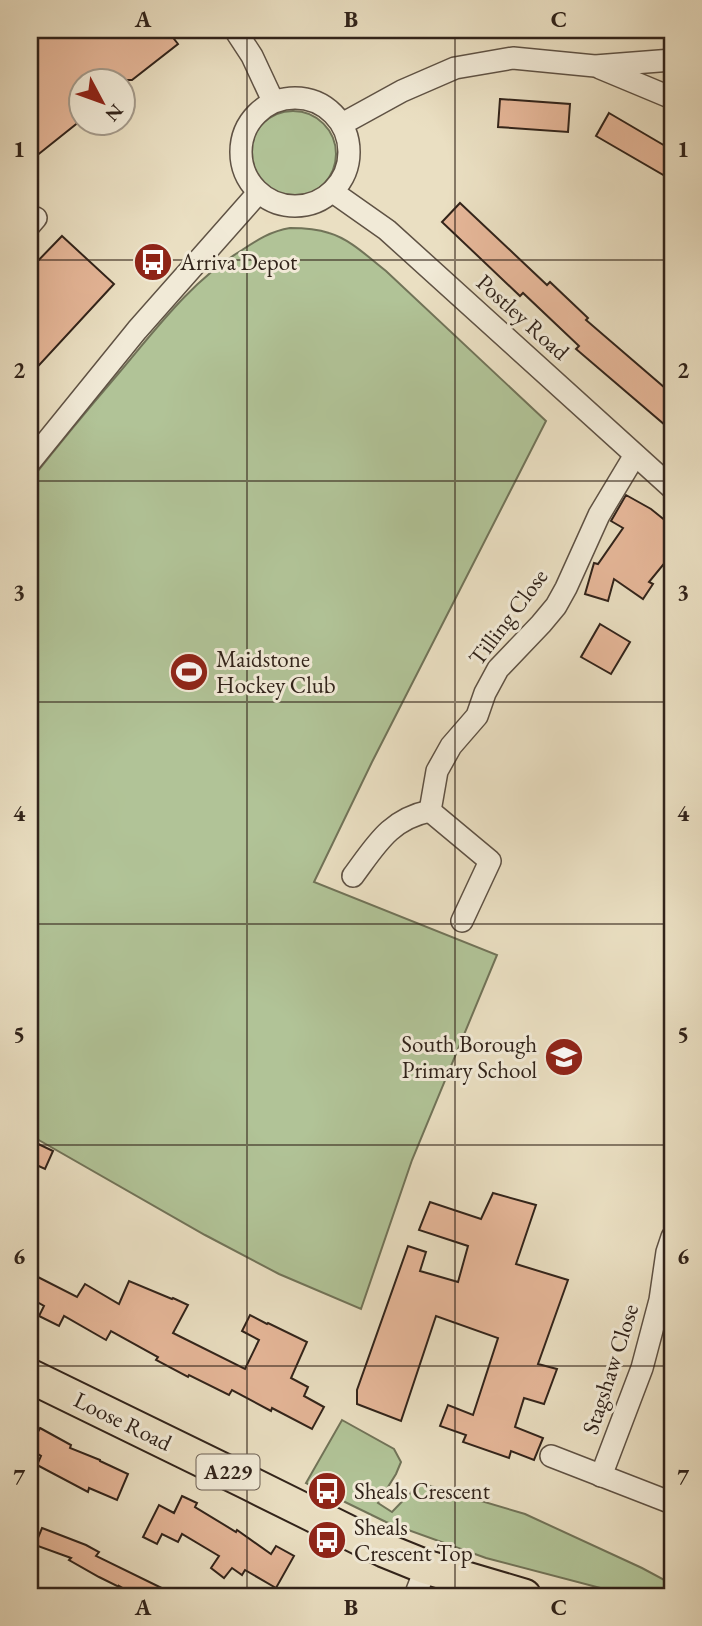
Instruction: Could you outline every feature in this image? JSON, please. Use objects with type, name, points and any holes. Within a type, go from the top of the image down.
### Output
[{"type":"highway","name":"Loose Road","points":[[30,1377],[347,1533],[420,1582],[524,1596]]},
{"type":"street","points":[[235,30],[252,56],[273,102]]},
{"type":"street","points":[[342,124],[401,91],[455,68],[513,58],[595,66],[672,60]]},
{"type":"street","points":[[595,66],[672,98]]},
{"type":"street","points":[[301,97],[328,108],[342,124],[350,151],[346,172],[333,192],[314,204],[288,207],[258,193],[241,166],[241,141],[250,119],[273,102],[301,97]]},
{"type":"street","name":"Postley Road","points":[[333,192],[387,230],[672,488]]},
{"type":"street","points":[[30,462],[137,330],[258,193]]},
{"type":"street","name":"Tilling Close","points":[[430,811],[438,771],[451,746],[477,716],[498,669],[556,606],[599,515],[635,455]]},
{"type":"street","points":[[353,876],[379,841],[399,822],[415,814],[430,811],[490,861],[462,921]]},
{"type":"street","name":"Stagshaw Close","points":[[601,1476],[642,1368],[660,1300],[667,1252],[672,1237]]},
{"type":"street","points":[[551,1456],[672,1503]]},
{"type":"green space","points":[[293,111],[317,118],[329,130],[336,154],[329,178],[317,190],[293,197],[269,190],[257,178],[250,154],[257,130],[269,118]]},
{"type":"green space","points":[[290,228],[329,233],[359,249],[546,421],[372,762],[314,882],[497,955],[412,1160],[361,1309],[279,1274],[30,1135],[30,481],[190,291],[224,262],[253,243]]},
{"type":"green space","points":[[342,1420],[394,1449],[401,1462],[378,1503],[392,1512],[420,1483],[525,1514],[672,1584],[672,1596],[631,1596],[486,1558],[386,1522],[306,1483]]},
{"type":"building","points":[[30,30],[167,30],[178,44],[136,77],[136,66],[66,66],[66,132],[30,161]]},
{"type":"building","points":[[500,99],[570,104],[568,132],[498,127]]},
{"type":"building","points":[[609,113],[672,150],[672,180],[596,136]]},
{"type":"building","points":[[460,203],[547,285],[550,282],[588,318],[586,320],[672,394],[672,431],[576,349],[579,346],[523,293],[520,296],[442,222]]},
{"type":"building","points":[[62,236],[114,284],[30,375],[30,269]]},
{"type":"building","points":[[626,495],[651,509],[672,526],[672,554],[649,582],[653,584],[643,599],[614,579],[608,601],[585,594],[594,563],[598,564],[623,528],[611,521]]},
{"type":"building","points":[[600,624],[630,642],[611,674],[581,657]]},
{"type":"building","points":[[30,1140],[53,1151],[45,1169],[30,1162]]},
{"type":"building","points":[[493,1193],[536,1205],[516,1264],[568,1280],[538,1364],[557,1369],[544,1404],[524,1398],[515,1427],[543,1438],[534,1460],[511,1451],[509,1458],[463,1442],[466,1435],[440,1426],[448,1405],[473,1415],[498,1338],[436,1316],[401,1421],[357,1404],[357,1390],[408,1246],[426,1252],[420,1271],[458,1282],[468,1246],[419,1230],[430,1202],[481,1219]]},
{"type":"building","points":[[30,1273],[77,1297],[85,1284],[119,1304],[129,1281],[173,1298],[188,1305],[173,1333],[245,1369],[259,1340],[242,1331],[250,1315],[268,1323],[307,1342],[291,1378],[308,1387],[304,1396],[324,1407],[312,1429],[232,1390],[229,1395],[189,1375],[188,1377],[111,1331],[106,1340],[64,1316],[59,1326],[39,1316],[44,1306],[30,1298]]},
{"type":"building","points":[[40,1428],[71,1445],[70,1448],[128,1474],[117,1500],[89,1488],[88,1492],[37,1465],[41,1456],[30,1447]]},
{"type":"building","points":[[182,1496],[197,1503],[195,1507],[236,1532],[237,1530],[271,1554],[276,1546],[294,1556],[276,1588],[245,1570],[242,1575],[232,1568],[224,1578],[211,1568],[219,1556],[182,1534],[178,1542],[162,1534],[157,1544],[143,1537],[159,1505],[174,1513]]},
{"type":"building","points":[[42,1528],[86,1545],[99,1552],[96,1556],[178,1596],[137,1596],[69,1560],[71,1558],[35,1545]]},
{"type":"place","name":"Arriva Depot","points":[[153,262]]},
{"type":"place","name":"Maidstone Hockey Club","points":[[189,672]]},
{"type":"place","name":"South Borough Primary School","points":[[564,1057]]},
{"type":"place","name":"Sheals Crescent","points":[[327,1491]]},
{"type":"place","name":"Sheals Crescent Top","points":[[327,1540]]}]
